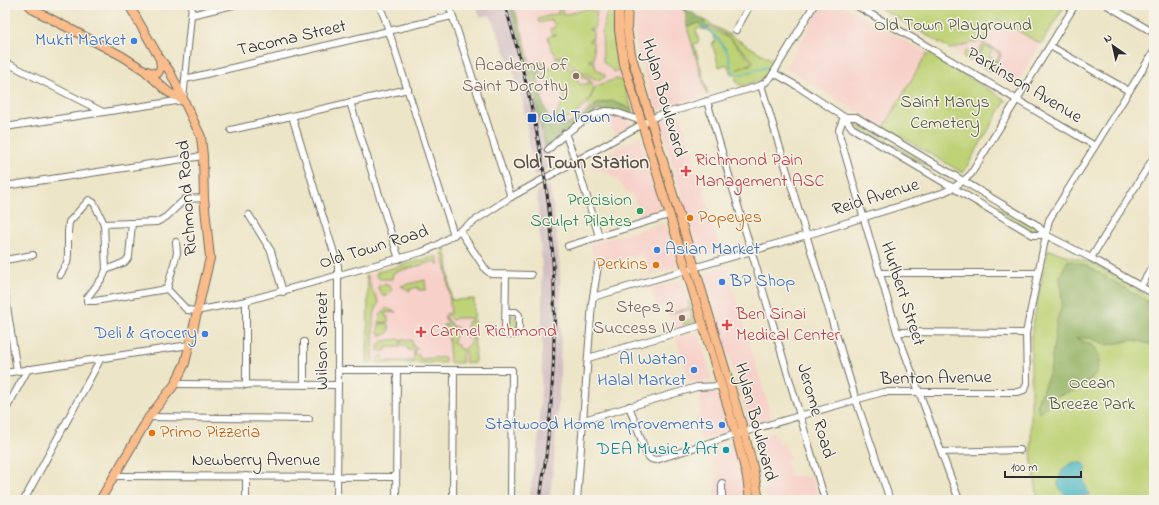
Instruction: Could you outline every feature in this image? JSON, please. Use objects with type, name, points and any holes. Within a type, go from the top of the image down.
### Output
[{"type":"main road","name":"Richmond Road","points":[[100,500],[149,417],[175,384],[185,363],[196,311],[210,258],[204,198],[201,137],[197,125],[169,70],[160,59],[129,5]]},
{"type":"main road","name":"Hylan Boulevard","points":[[619,5],[621,50],[721,386],[754,467],[759,500]]},
{"type":"main road","name":"Hylan Boulevard","points":[[628,5],[627,28],[630,48],[695,267],[740,433],[750,500]]},
{"type":"main road","points":[[32,7],[122,56],[144,70],[168,92],[183,100]]},
{"type":"main road","points":[[144,70],[156,74],[158,73],[161,67],[160,59]]},
{"type":"street","points":[[32,7],[42,5]]},
{"type":"street","points":[[5,127],[183,100],[192,5]]},
{"type":"street","points":[[191,15],[233,5]]},
{"type":"street","points":[[379,5],[408,89],[454,235]]},
{"type":"street","points":[[449,5],[511,197]]},
{"type":"street","points":[[736,30],[750,5]]},
{"type":"street","points":[[814,5],[774,72],[770,78],[761,85],[856,400],[890,500]]},
{"type":"street","name":"Parkinson Avenue","points":[[856,5],[1095,146]]},
{"type":"street","name":"Reid Avenue","points":[[593,297],[807,235],[954,188],[971,174],[1075,5]]},
{"type":"street","points":[[1109,6],[1154,33]]},
{"type":"street","name":"Tacoma Street","points":[[185,79],[452,16]]},
{"type":"street","points":[[1050,46],[1129,91]]},
{"type":"street","points":[[897,332],[1026,333],[1049,220],[1154,51]]},
{"type":"street","points":[[5,62],[103,112]]},
{"type":"street","points":[[774,72],[844,117],[852,128],[1033,235],[1046,234]]},
{"type":"street","name":"Old Town Road","points":[[196,311],[283,292],[399,259],[436,246],[511,197],[576,162],[642,123],[657,116],[761,85]]},
{"type":"street","points":[[230,130],[408,89]]},
{"type":"street","name":"Jerome Road","points":[[707,101],[825,500]]},
{"type":"street","points":[[350,102],[399,259]]},
{"type":"street","points":[[548,150],[565,133],[605,110],[642,123]]},
{"type":"street","name":"Wilson Street","points":[[292,116],[338,266],[337,500]]},
{"type":"street","points":[[844,117],[856,118],[1037,225],[1046,234],[1154,294]]},
{"type":"street","name":"Hurlbert Street","points":[[844,117],[839,134],[897,332],[959,500]]},
{"type":"street","points":[[565,133],[576,162],[599,236]]},
{"type":"street","points":[[5,186],[203,156]]},
{"type":"street","points":[[1091,258],[1154,157]]},
{"type":"street","points":[[104,224],[157,222],[166,217],[185,199],[204,198]]},
{"type":"street","points":[[60,275],[67,263],[69,222],[87,201],[92,200],[104,224],[106,270],[103,277],[87,298],[87,301],[167,289]]},
{"type":"street","points":[[249,215],[270,251],[283,292]]},
{"type":"street","points":[[568,246],[669,215]]},
{"type":"street","points":[[106,270],[128,260],[132,223]]},
{"type":"street","points":[[460,231],[486,270],[494,275],[531,275]]},
{"type":"street","points":[[167,289],[177,253],[176,242]]},
{"type":"street","points":[[5,260],[33,255]]},
{"type":"street","points":[[1141,286],[1154,264]]},
{"type":"street","points":[[577,500],[593,297],[598,266]]},
{"type":"street","points":[[880,273],[1038,273]]},
{"type":"street","points":[[506,275],[506,312]]},
{"type":"street","points":[[167,289],[187,310],[196,311]]},
{"type":"street","points":[[5,294],[17,371]]},
{"type":"street","points":[[246,301],[246,385]]},
{"type":"street","points":[[588,358],[703,325]]},
{"type":"street","name":"Benton Avenue","points":[[629,406],[647,455],[654,460],[740,433],[883,392],[1018,392],[1024,390],[1027,384],[1026,333]]},
{"type":"street","points":[[304,342],[304,386]]},
{"type":"street","points":[[5,373],[189,345]]},
{"type":"street","points":[[24,500],[101,358]]},
{"type":"street","points":[[5,411],[28,369]]},
{"type":"street","points":[[338,370],[512,370],[511,500]]},
{"type":"street","points":[[396,500],[397,370]]},
{"type":"street","points":[[453,500],[454,370]]},
{"type":"street","points":[[175,384],[304,386],[338,385]]},
{"type":"street","points":[[584,420],[697,387],[721,386]]},
{"type":"street","points":[[149,417],[309,419]]},
{"type":"street","points":[[942,452],[1020,450]]},
{"type":"street","name":"Newberry Avenue","points":[[115,476],[396,477]]},
{"type":"street","points":[[246,476],[246,500]]},
{"type":"street","points":[[722,483],[722,500]]},
{"type":"shaded area","points":[[487,5],[509,5],[518,29],[544,139],[549,168],[534,177],[520,88],[490,15],[480,17],[477,7]]},
{"type":"shaded area","name":"Academy of Saint Dorothy","points":[[509,5],[614,5],[614,43],[623,81],[607,109],[557,137],[546,148],[524,51]]},
{"type":"shaded area","points":[[636,5],[678,5],[685,9],[686,25],[707,95],[656,110],[637,49],[633,24]]},
{"type":"shaded area","points":[[822,5],[842,5],[927,53],[884,127],[785,68]]},
{"type":"shaded area","points":[[996,19],[1041,44],[1014,87],[950,49],[984,40]]},
{"type":"shaded area","points":[[610,113],[631,123],[632,125],[615,134],[603,114]]},
{"type":"shaded area","points":[[681,115],[721,251],[700,258],[660,122]]},
{"type":"shaded area","points":[[640,136],[661,210],[639,216],[634,197],[624,189],[617,179],[604,171],[592,167],[591,162]]},
{"type":"shaded area","points":[[549,185],[554,211],[560,269],[560,379],[553,473],[549,500],[529,500],[539,435],[542,364],[542,273],[537,191]]},
{"type":"shaded area","points":[[665,223],[679,266],[650,275],[643,253],[605,264],[596,265],[590,244]]},
{"type":"shaded area","name":"Carmel Richmond","points":[[446,248],[451,300],[474,299],[475,363],[367,363],[368,288],[366,275],[437,256]]},
{"type":"shaded area","points":[[725,266],[738,304],[772,419],[749,425],[705,273]]},
{"type":"shaded area","points":[[682,280],[696,322],[673,328],[666,306],[657,309],[651,286],[653,288]]},
{"type":"shaded area","points":[[698,332],[712,382],[697,381],[690,383],[676,338]]},
{"type":"shaded area","points":[[716,392],[728,432],[701,440],[695,419],[700,415],[700,393]]},
{"type":"shaded area","points":[[774,431],[778,444],[784,442],[790,459],[785,461],[790,476],[811,477],[819,500],[767,500],[762,468],[754,438]]},
{"type":"shaded area","points":[[732,443],[741,472],[744,500],[715,500],[715,472],[711,459],[718,456],[715,447]]},
{"type":"green space","points":[[509,5],[513,5],[530,63],[546,61],[538,76],[538,80],[543,104],[549,118],[548,128],[550,129],[558,123],[565,125],[571,123],[582,116],[589,109],[593,109],[597,112],[557,137],[546,148],[524,51]]},
{"type":"green space","points":[[609,5],[614,5],[614,39],[621,72],[615,72],[603,61],[602,31]]},
{"type":"green space","name":"Old Town Playground","points":[[875,5],[1065,5],[1041,44],[997,19],[984,40],[950,49]]},
{"type":"green space","points":[[561,6],[563,15],[587,9],[597,12],[594,29],[589,29],[593,31],[593,39],[590,39],[589,41],[593,41],[594,59],[589,60],[590,62],[594,61],[596,69],[605,75],[605,77],[595,81],[594,78],[573,67],[572,65],[566,62],[560,63],[554,59],[567,54],[556,57],[554,51],[552,51],[548,37],[557,34],[552,35],[550,29],[555,27],[553,21],[551,20],[539,23],[538,19],[559,13],[557,7]]},
{"type":"green space","points":[[685,9],[704,20],[704,23],[708,27],[705,30],[699,23],[687,27]]},
{"type":"green space","points":[[704,20],[774,61],[768,70],[770,72],[761,79],[750,84],[742,86],[737,83],[735,75],[731,74],[727,64],[719,67],[712,43],[716,42],[713,35],[706,29],[708,27],[704,23]],"holes":[[[710,26],[722,33],[728,38],[708,27]],[[732,41],[753,62],[752,64],[736,70],[750,64],[751,61]]]},
{"type":"green space","points":[[699,23],[705,30],[699,28],[696,30],[699,42],[694,44],[708,94],[707,95],[687,27]]},
{"type":"green space","points":[[987,36],[988,37],[984,44],[999,51],[1001,55],[994,68],[990,71],[976,63],[974,60]],"holes":[[[985,46],[977,60],[990,69],[976,61],[976,58]],[[985,46],[1000,54],[992,69],[996,60],[989,57],[992,50]]]},
{"type":"green space","points":[[966,50],[974,55],[970,61],[963,57]]},
{"type":"green space","name":"Saint Marys Cemetery","points":[[927,53],[1006,100],[963,173],[884,127]]},
{"type":"green space","points":[[563,66],[582,74],[589,78],[593,87],[589,100],[577,112],[570,117],[557,120],[555,117],[564,98],[564,93],[558,86],[541,77],[544,72],[551,67],[557,68]],"holes":[[[572,72],[587,79],[590,83],[580,85]]]},
{"type":"green space","points":[[616,79],[623,81],[632,110],[612,102],[603,102],[593,107],[589,106],[588,104],[596,86]]},
{"type":"green space","points":[[612,101],[632,110],[634,116],[599,111],[593,107],[597,104]]},
{"type":"green space","points":[[548,116],[553,121],[558,123],[550,129],[547,125],[549,118]]},
{"type":"green space","points":[[855,123],[951,179],[928,166],[907,157],[854,126]]},
{"type":"green space","points":[[967,190],[1012,213],[1036,227],[1036,230],[1033,231],[967,192]]},
{"type":"green space","points":[[446,248],[451,300],[474,299],[475,363],[466,363],[465,349],[473,338],[469,336],[467,339],[467,322],[471,322],[471,318],[455,318],[452,320],[446,314],[451,313],[447,273],[442,251]]},
{"type":"green space","name":"Ocean Breeze Park","points":[[1050,250],[1096,265],[1154,300],[1154,500],[1038,500],[1031,454],[1031,336],[1047,252]]},
{"type":"green space","points":[[437,256],[439,265],[436,261],[395,272],[393,273],[392,279],[380,279],[376,276],[377,272]]},
{"type":"green space","points":[[1068,260],[1087,266],[1154,305],[1154,345],[1133,340],[1107,345],[1090,338],[1076,338],[1094,346],[1100,357],[1096,375],[1081,388],[1057,396],[1040,413],[1036,405],[1050,372],[1057,320],[1062,304],[1060,276]]},
{"type":"green space","points":[[366,275],[379,302],[373,317],[373,361],[371,363],[367,363],[368,288]]},
{"type":"green space","points":[[425,280],[426,290],[418,290],[418,287],[410,289],[410,291],[401,286]]},
{"type":"green space","points":[[379,285],[388,285],[392,289],[391,292],[387,296],[382,295],[378,288]]},
{"type":"green space","points":[[688,300],[696,322],[684,325],[683,321],[692,319],[689,309],[669,314],[689,308]]},
{"type":"green space","points":[[385,309],[396,312],[385,313],[386,317],[388,317],[388,322],[379,323],[380,316]]},
{"type":"green space","points":[[445,315],[452,326],[457,327],[457,335],[454,338],[454,344],[458,345],[459,349],[463,349],[462,363],[450,363],[448,327],[444,327],[443,325],[448,324],[448,320],[445,320]]},
{"type":"green space","points":[[511,315],[516,317],[517,330],[510,332],[508,330],[508,317]]},
{"type":"green space","points":[[388,323],[389,332],[385,335],[380,335],[378,333],[379,324]]},
{"type":"green space","points":[[400,339],[400,347],[387,347],[385,351],[378,351],[378,345],[383,341]]},
{"type":"green space","points":[[402,339],[405,339],[405,341],[412,340],[413,347],[417,347],[417,349],[408,350],[407,346],[402,345]]},
{"type":"green space","points":[[414,351],[415,355],[419,355],[420,359],[445,357],[445,363],[377,363],[380,356],[383,356],[384,361],[413,361]]},
{"type":"water","points":[[1075,462],[1085,464],[1084,480],[1089,495],[1066,495],[1062,492],[1058,485],[1063,470],[1068,465]]},
{"type":"waterway","points":[[703,26],[714,35],[724,47],[728,54],[733,72],[736,74],[743,75],[766,67],[769,69]]},
{"type":"railway","points":[[505,5],[527,87],[539,143],[551,228],[554,296],[553,364],[549,432],[540,500]]},
{"type":"place","name":"Mukti Market","points":[[134,41]]},
{"type":"place","name":"Academy of Saint Dorothy","points":[[576,76]]},
{"type":"place","name":"Old Town","points":[[532,118]]},
{"type":"place","name":"Richmond Pain Management ASC","points":[[686,171]]},
{"type":"place","name":"Precision Sculpt Pilates","points":[[640,211]]},
{"type":"place","name":"Popeyes","points":[[690,218]]},
{"type":"place","name":"Asian Market","points":[[657,250]]},
{"type":"place","name":"Perkins","points":[[656,265]]},
{"type":"place","name":"BP Shop","points":[[722,282]]},
{"type":"place","name":"Steps 2 Success IV","points":[[682,318]]},
{"type":"place","name":"Ben Sinai Medical Center","points":[[727,325]]},
{"type":"place","name":"Carmel Richmond","points":[[421,332]]},
{"type":"place","name":"Deli & Grocery","points":[[205,334]]},
{"type":"place","name":"Al Watan Halal Market","points":[[694,370]]},
{"type":"place","name":"Statwood Home Improvements","points":[[722,425]]},
{"type":"place","name":"Primo Pizzeria","points":[[152,433]]},
{"type":"place","name":"DEA Music & Art","points":[[726,450]]},
{"type":"district","name":"Old Town Station","points":[[581,163]]}]
